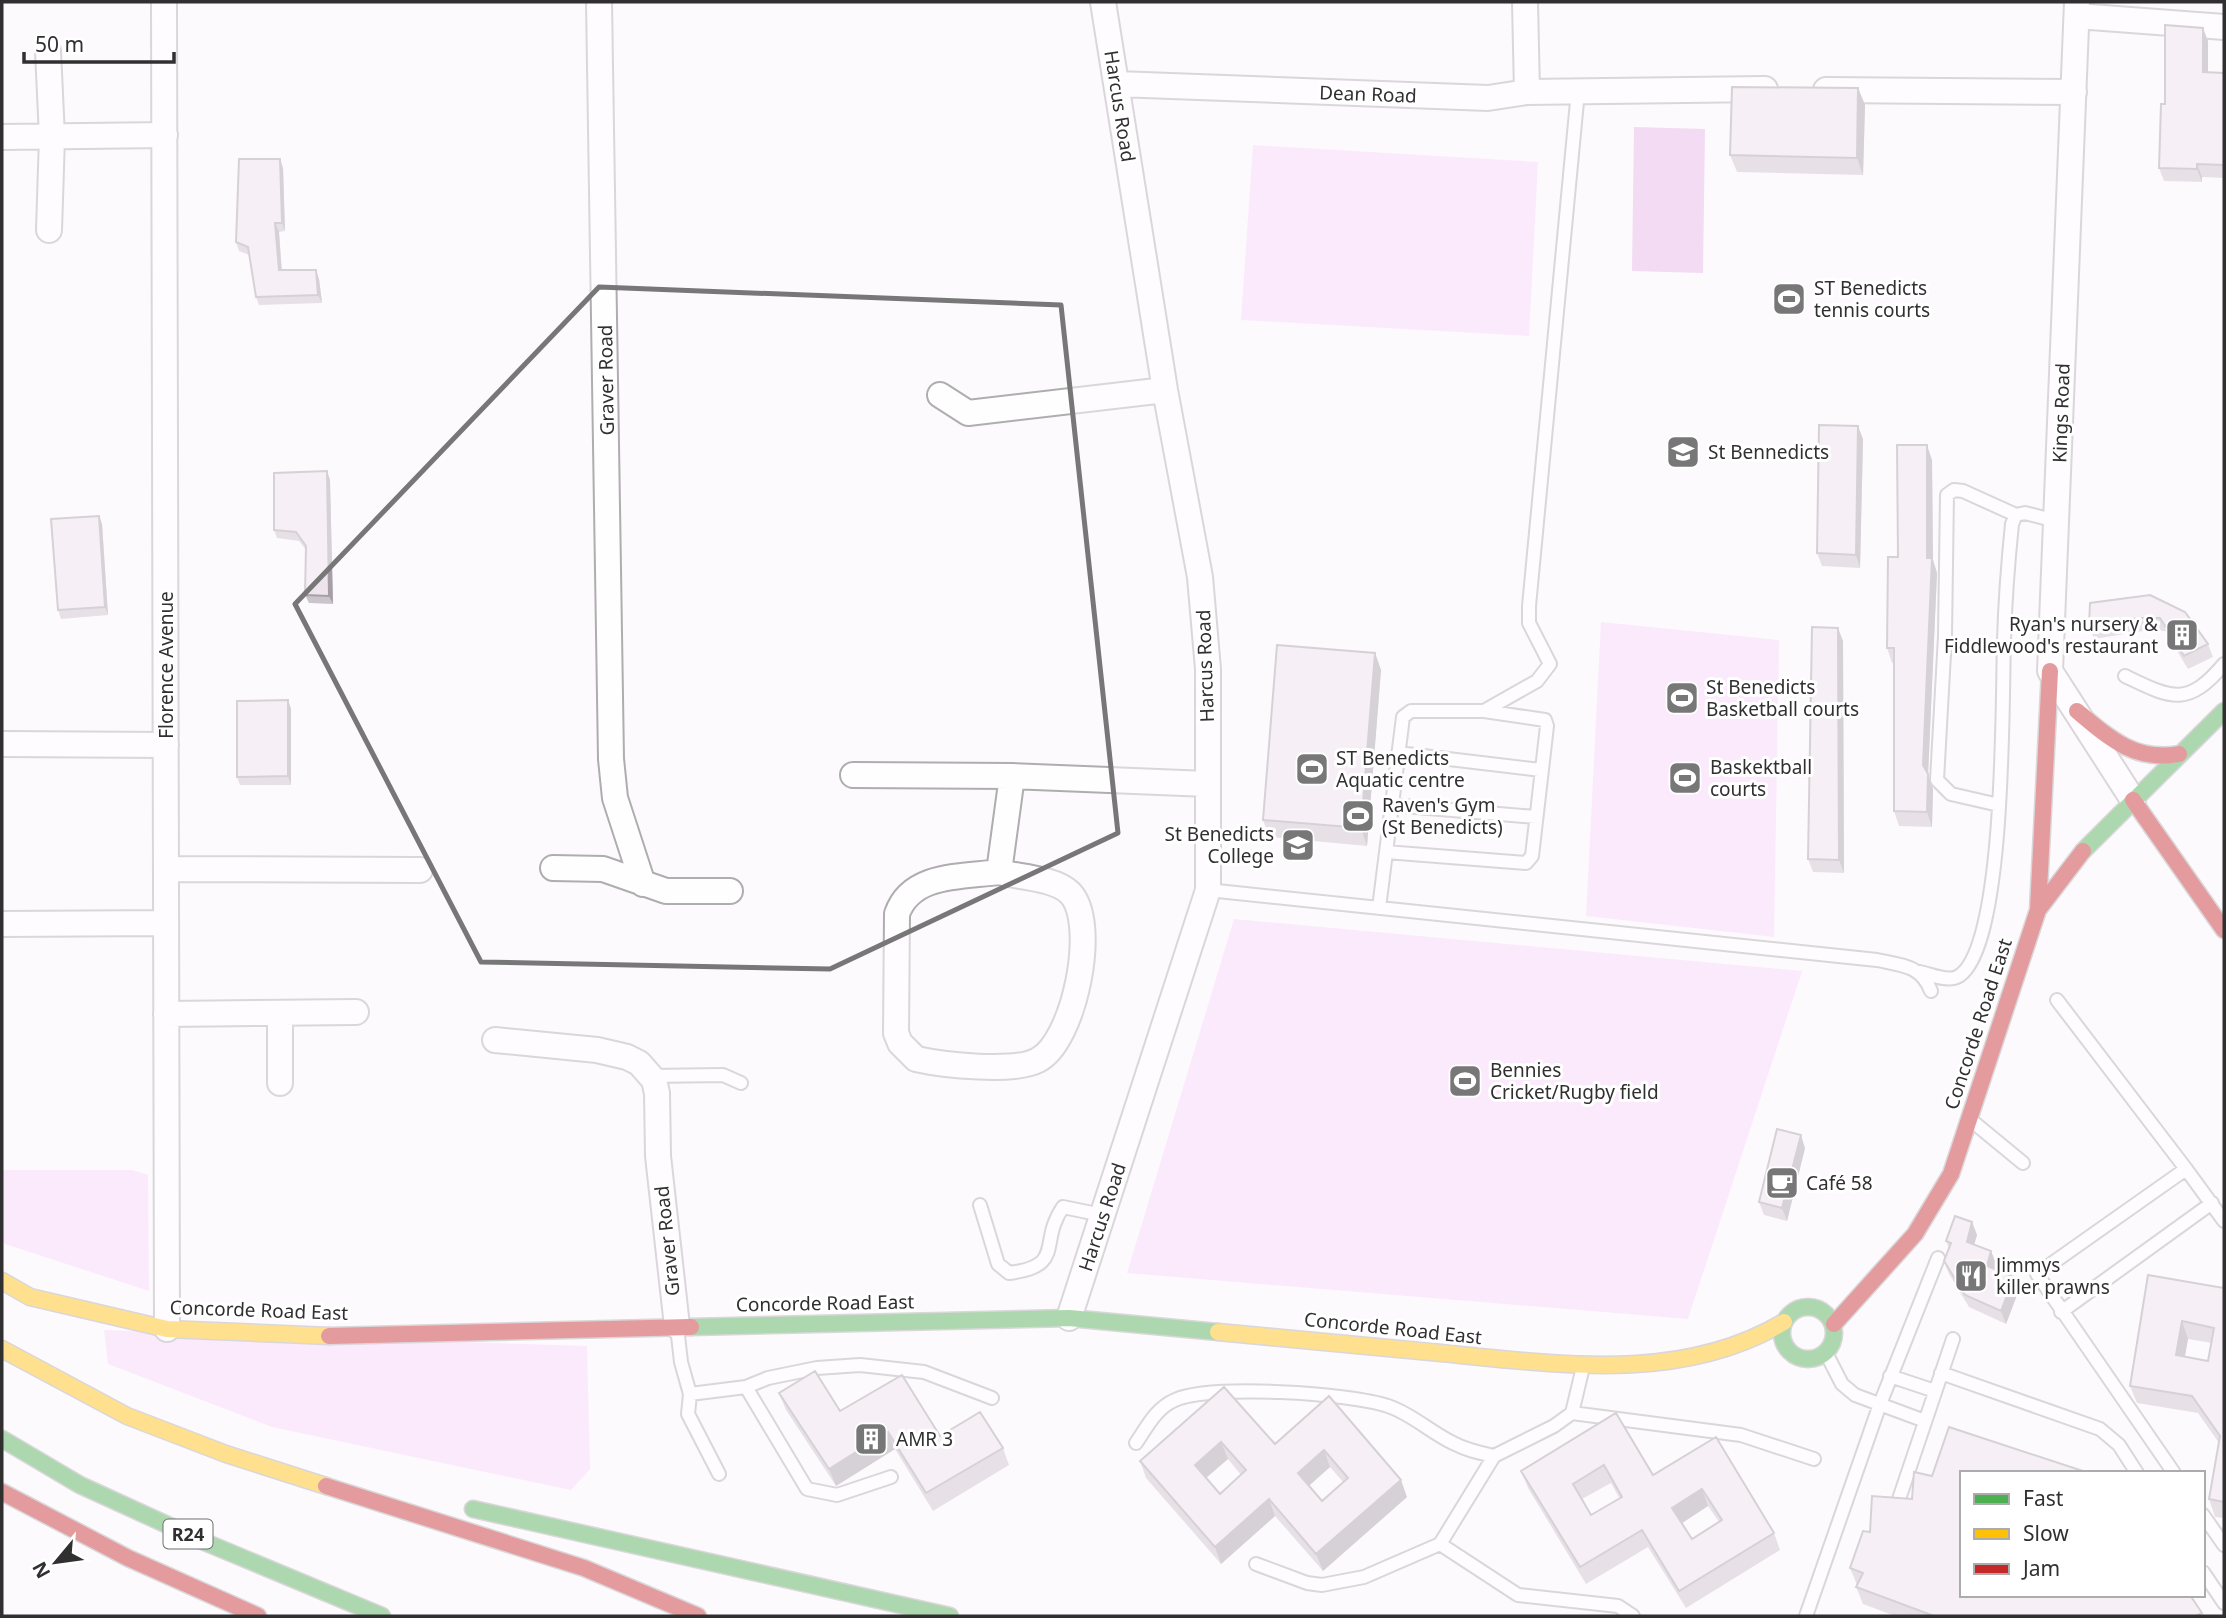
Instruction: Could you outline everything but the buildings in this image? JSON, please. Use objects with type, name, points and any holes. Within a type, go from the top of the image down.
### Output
[{"type":"main road","points":[[2038,910],[2050,671]]},
{"type":"main road","points":[[2077,711],[2115,743],[2136,755],[2162,759],[2179,754]]},
{"type":"main road","name":"Concorde Road East","points":[[1834,1324],[1915,1234],[1951,1174],[2038,910],[2066,870],[2224,711]]},
{"type":"main road","points":[[2133,800],[2224,930]]},
{"type":"main road","name":"Concorde Road East","points":[[1811,1307],[1842,1296],[1880,1273]]},
{"type":"main road","name":"Concorde Road East","points":[[2,1281],[30,1297],[167,1329],[310,1336],[1069,1318],[1583,1367],[1654,1363],[1700,1367],[1751,1357]]},
{"type":"main road","points":[[1773,1356],[1794,1356],[1811,1360],[1826,1353],[1835,1338],[1834,1324],[1827,1314],[1811,1307],[1796,1310],[1784,1321],[1784,1344],[1794,1356]]},
{"type":"main road","name":"Concorde Road East","points":[[1654,1363],[1748,1342],[1784,1321]]},
{"type":"main road","points":[[2,1349],[127,1416],[226,1454],[584,1568],[698,1616]]},
{"type":"main road","name":"R24","points":[[2,1439],[80,1485],[207,1543],[382,1616]]},
{"type":"main road","points":[[226,1454],[402,1493]]},
{"type":"main road","name":"R24","points":[[2,1492],[53,1522],[186,1586],[258,1616]]},
{"type":"main road","points":[[457,1506],[950,1616]]},
{"type":"street","name":"Florence Avenue","points":[[164,2],[167,1329]]},
{"type":"street","name":"Graver Road","points":[[599,2],[611,759],[615,798],[643,884]]},
{"type":"street","name":"Harcus Road","points":[[1069,1318],[1208,890],[1208,669],[1203,603],[1165,390],[1103,2]]},
{"type":"street","points":[[1525,2],[1527,92]]},
{"type":"street","points":[[2077,9],[2224,27]]},
{"type":"street","name":"Kings Road","points":[[2050,671],[2077,9]]},
{"type":"street","points":[[48,51],[52,137],[48,230]]},
{"type":"street","name":"Dean Road","points":[[1117,84],[1488,98],[1527,92],[1578,91],[2074,92]]},
{"type":"street","points":[[2,136],[165,135]]},
{"type":"street","points":[[940,395],[968,413],[1165,390]]},
{"type":"street","points":[[2050,671],[2133,800]]},
{"type":"street","points":[[2,744],[166,745]]},
{"type":"street","points":[[853,775],[1012,776],[1208,784]]},
{"type":"street","points":[[999,872],[1012,776]]},
{"type":"street","points":[[553,868],[603,869],[666,891],[730,891]]},
{"type":"street","points":[[166,869],[421,870]]},
{"type":"street","points":[[999,872],[1059,886],[1069,892],[1078,904],[1083,937],[1080,973],[1058,1039],[1040,1060],[1020,1066],[916,1059],[900,1043],[896,1033],[897,914],[901,902],[908,893],[927,883],[999,872]]},
{"type":"street","points":[[2,923],[166,923]]},
{"type":"street","points":[[166,1014],[356,1012]]},
{"type":"street","points":[[280,1083],[281,1013]]},
{"type":"street","points":[[495,1040],[597,1050],[627,1057],[639,1063],[650,1076]]},
{"type":"street","name":"Graver Road","points":[[650,1076],[657,1093],[658,1157],[677,1326]]},
{"type":"lane","points":[[1484,711],[1536,681],[1550,664],[1529,623],[1529,606],[1578,91]]},
{"type":"lane","points":[[1999,805],[1951,794],[1937,780],[1945,636],[1947,495],[1954,490],[1963,491],[2016,515],[2025,513],[2056,522]]},
{"type":"lane","points":[[1208,890],[1824,953],[1877,960],[1949,979],[1957,977],[1970,965],[1979,949],[1995,857],[2006,604],[2012,524],[2016,515]]},
{"type":"lane","points":[[2125,676],[2166,696],[2179,697],[2202,686],[2224,664]]},
{"type":"lane","points":[[1379,908],[1398,753],[1403,717],[1407,712],[1484,711],[1545,720],[1547,726],[1532,856],[1526,863],[1386,852]]},
{"type":"lane","points":[[1398,753],[1541,770]]},
{"type":"lane","points":[[1392,805],[1536,817]]},
{"type":"lane","points":[[1920,972],[1931,990]]},
{"type":"lane","points":[[2057,1000],[2224,1221]]},
{"type":"lane","points":[[650,1076],[723,1075],[741,1083]]},
{"type":"lane","points":[[1969,1119],[2023,1163]]},
{"type":"lane","points":[[2173,1471],[2037,1274],[2186,1169]]},
{"type":"lane","points":[[2062,1312],[2212,1203]]},
{"type":"lane","points":[[980,1205],[998,1264],[1009,1273],[1032,1270],[1044,1262],[1063,1207],[1102,1215]]},
{"type":"lane","points":[[1806,1616],[1890,1376],[1938,1258]]},
{"type":"lane","points":[[677,1326],[681,1362],[690,1394],[688,1414],[719,1474]]},
{"type":"lane","points":[[1898,1502],[1953,1339]]},
{"type":"lane","points":[[1826,1353],[1842,1384],[1855,1395],[1925,1421]]},
{"type":"lane","points":[[690,1394],[746,1387],[768,1378],[817,1368],[860,1365],[924,1372],[992,1398]]},
{"type":"lane","points":[[1572,1413],[1583,1367]]},
{"type":"lane","points":[[1941,1373],[2099,1429],[2119,1445],[2136,1471]]},
{"type":"lane","points":[[1890,1376],[1935,1391]]},
{"type":"lane","points":[[746,1387],[807,1489],[837,1495],[891,1476]]},
{"type":"lane","points":[[1136,1443],[1152,1418],[1174,1400],[1208,1393],[1232,1392],[1369,1400],[1411,1416],[1451,1443],[1494,1456]]},
{"type":"lane","points":[[1256,1564],[1322,1586],[1364,1577],[1440,1544],[1494,1456],[1553,1426],[1572,1413],[1741,1435],[1814,1459]]},
{"type":"lane","points":[[2205,1517],[2224,1545]]},
{"type":"lane","points":[[1440,1544],[1518,1595],[1618,1606],[1633,1616]]},
{"type":"lane","points":[[2205,1575],[2224,1604]]},
{"type":"highlighted area","points":[[599,287],[1061,305],[1118,833],[830,969],[481,962],[295,604]]},
{"type":"shaded area","points":[[1634,127],[1705,129],[1703,273],[1632,271]]},
{"type":"shaded area","points":[[1253,145],[1538,162],[1529,336],[1241,320]]},
{"type":"shaded area","name":"Baskektball courts","points":[[1601,622],[1779,640],[1774,937],[1586,916]]},
{"type":"shaded area","points":[[1234,919],[1802,971],[1688,1319],[1127,1273]]},
{"type":"shaded area","points":[[2,1170],[132,1170],[148,1175],[149,1291],[2,1243]]},
{"type":"shaded area","points":[[104,1330],[587,1346],[590,1469],[571,1490],[272,1427],[108,1364]]},
{"type":"traffic: fast","points":[[2083,851],[2224,711]]},
{"type":"traffic: fast","points":[[1808,1307],[1827,1314],[1834,1333],[1827,1352],[1808,1359],[1789,1352],[1782,1333],[1789,1314],[1808,1307]]},
{"type":"traffic: fast","points":[[691,1327],[1069,1318],[1218,1332]]},
{"type":"traffic: fast","points":[[2,1439],[80,1485],[207,1543],[382,1616]]},
{"type":"traffic: fast","points":[[473,1509],[950,1616]]},
{"type":"traffic: slow","points":[[2,1281],[30,1297],[167,1329],[329,1336]]},
{"type":"traffic: slow","points":[[1218,1332],[1528,1362],[1617,1365],[1703,1355],[1744,1342],[1784,1322]]},
{"type":"traffic: slow","points":[[2,1349],[127,1416],[226,1454],[326,1486]]},
{"type":"traffic: jam","points":[[2038,910],[2050,671]]},
{"type":"traffic: jam","points":[[2077,711],[2124,746],[2149,754],[2179,754]]},
{"type":"traffic: jam","points":[[2133,800],[2224,930]]},
{"type":"traffic: jam","points":[[1834,1324],[1915,1234],[1951,1174],[2038,910],[2083,851]]},
{"type":"traffic: jam","points":[[329,1336],[691,1327]]},
{"type":"traffic: jam","points":[[326,1486],[584,1568],[698,1616]]},
{"type":"traffic: jam","points":[[2,1492],[128,1558],[258,1616]]},
{"type":"place","name":"ST Benedicts tennis courts","points":[[1789,299]]},
{"type":"place","name":"St Bennedicts","points":[[1683,452]]},
{"type":"place","name":"Ryan's nursery & Fiddlewood's restaurant","points":[[2182,635]]},
{"type":"place","name":"St Benedicts Basketball courts","points":[[1682,698]]},
{"type":"place","name":"ST Benedicts Aquatic centre","points":[[1312,769]]},
{"type":"place","name":"Baskektball courts","points":[[1685,778]]},
{"type":"place","name":"Raven's Gym (St Benedicts)","points":[[1358,816]]},
{"type":"place","name":"St Benedicts College","points":[[1298,845]]},
{"type":"place","name":"Bennies Cricket/Rugby field","points":[[1465,1081]]},
{"type":"place","name":"Café 58","points":[[1782,1183]]},
{"type":"place","name":"Jimmys killer prawns","points":[[1971,1276]]},
{"type":"place","name":"AMR 3","points":[[871,1439]]}]
